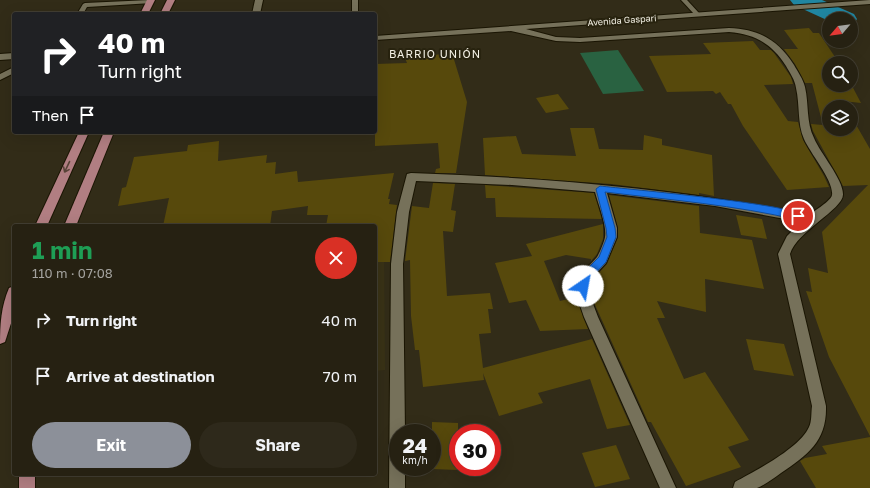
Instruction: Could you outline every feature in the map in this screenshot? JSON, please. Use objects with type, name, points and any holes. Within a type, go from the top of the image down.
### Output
[{"type":"main road","points":[[165,12],[171,0]]},
{"type":"main road","points":[[145,12],[151,1]]},
{"type":"main road","points":[[42,224],[83,134]]},
{"type":"main road","points":[[71,224],[108,134]]},
{"type":"main road","points":[[0,338],[12,299]]},
{"type":"main road","points":[[27,476],[27,488]]},
{"type":"street","points":[[256,12],[259,0]]},
{"type":"street","name":"Avenida Gaspari","points":[[377,38],[867,2]]},
{"type":"street","points":[[510,28],[567,40],[741,30],[754,33],[767,39],[777,48],[787,60],[801,87],[808,136],[831,177],[838,194],[836,201],[788,242],[784,248],[784,254],[819,406],[817,427],[811,439],[795,453],[741,488]]},
{"type":"street","points":[[0,56],[12,56]]},
{"type":"street","points":[[0,77],[12,71]]},
{"type":"street","points":[[397,488],[397,264],[403,212],[411,176],[499,181],[647,193],[761,209],[813,220]]},
{"type":"street","points":[[600,189],[611,228],[611,237],[602,260],[585,279],[583,286],[584,296],[596,330],[668,488]]},
{"type":"lane","points":[[355,12],[355,0],[362,0]]},
{"type":"lane","points":[[684,0],[697,14]]},
{"type":"lane","points":[[81,12],[85,5],[151,1]]},
{"type":"shaded area","points":[[377,244],[384,244],[385,370],[377,371]]},
{"type":"green space","points":[[618,50],[644,91],[603,94],[580,53]]},
{"type":"building","points":[[809,28],[813,33],[819,33],[822,38],[822,48],[829,48],[834,56],[822,56],[822,92],[855,92],[861,103],[858,103],[858,100],[822,100],[822,121],[812,83],[805,83],[795,64],[784,49],[798,49],[784,30]]},
{"type":"building","points":[[753,41],[760,50],[771,50],[791,77],[793,84],[764,85],[788,121],[798,122],[803,140],[829,187],[787,190],[743,126],[731,104],[728,104],[720,92],[716,94],[713,91],[667,92],[649,56],[711,54],[703,43]]},
{"type":"building","points":[[452,53],[467,102],[456,173],[435,173],[436,169],[440,168],[438,143],[375,146],[375,134],[377,134],[377,64],[407,63],[405,58]]},
{"type":"building","points":[[558,94],[569,109],[546,113],[536,98]]},
{"type":"building","points":[[811,124],[822,125],[822,136],[858,136],[858,128],[870,149],[870,436],[829,357],[806,291],[812,292],[808,268],[828,273],[822,232],[868,185],[843,186],[813,131]]},
{"type":"building","points":[[570,128],[594,128],[599,149],[643,150],[644,135],[662,139],[662,145],[712,155],[714,196],[699,193],[699,195],[611,184],[485,175],[483,138],[516,136],[522,154],[576,156]]},
{"type":"building","points":[[219,141],[218,161],[267,155],[266,163],[276,162],[275,174],[297,171],[298,182],[394,173],[388,199],[390,199],[389,204],[397,205],[390,262],[377,262],[377,224],[326,224],[328,215],[307,215],[308,206],[272,211],[270,224],[163,224],[169,198],[118,206],[122,188],[126,187],[134,157],[187,151],[188,145]]},
{"type":"building","points":[[433,183],[455,184],[451,210],[456,211],[453,232],[443,231],[447,296],[490,293],[493,309],[488,309],[491,333],[479,334],[483,368],[592,339],[630,425],[607,429],[590,379],[538,393],[543,403],[499,416],[483,373],[484,380],[423,387],[419,350],[415,350],[411,316],[410,260],[405,261],[412,206],[429,208]]},
{"type":"building","points":[[485,185],[594,193],[602,219],[496,217],[495,198],[486,198]]},
{"type":"building","points":[[609,195],[699,206],[700,233],[752,240],[764,289],[705,279],[706,312],[657,301],[665,318],[657,318],[684,379],[705,372],[749,440],[728,447],[741,467],[686,486],[651,422],[648,422],[591,296],[591,293],[603,291],[597,275],[607,264],[618,237],[618,228]]},
{"type":"building","points":[[736,215],[762,219],[767,239],[741,235]]},
{"type":"building","points":[[603,224],[603,239],[597,254],[591,261],[591,259],[566,255],[544,261],[560,301],[576,297],[588,329],[540,331],[526,300],[509,303],[495,263],[532,256],[526,244]]},
{"type":"building","points":[[746,339],[784,344],[794,376],[754,370]]},
{"type":"building","points":[[432,422],[458,423],[449,424],[449,470],[441,469],[441,424],[432,424]]},
{"type":"building","points":[[870,437],[870,488],[816,488],[800,461],[805,458],[827,454],[822,446]]},
{"type":"building","points":[[616,445],[630,479],[595,487],[582,453]]},
{"type":"waterway","points":[[802,0],[829,12]]},
{"type":"district","name":"BARRIO UNIÓN","points":[[435,53]]},
{"type":"route","points":[[583,286],[589,273],[596,268],[602,260],[611,237],[611,228],[600,189],[640,192],[722,203],[798,216]]}]
